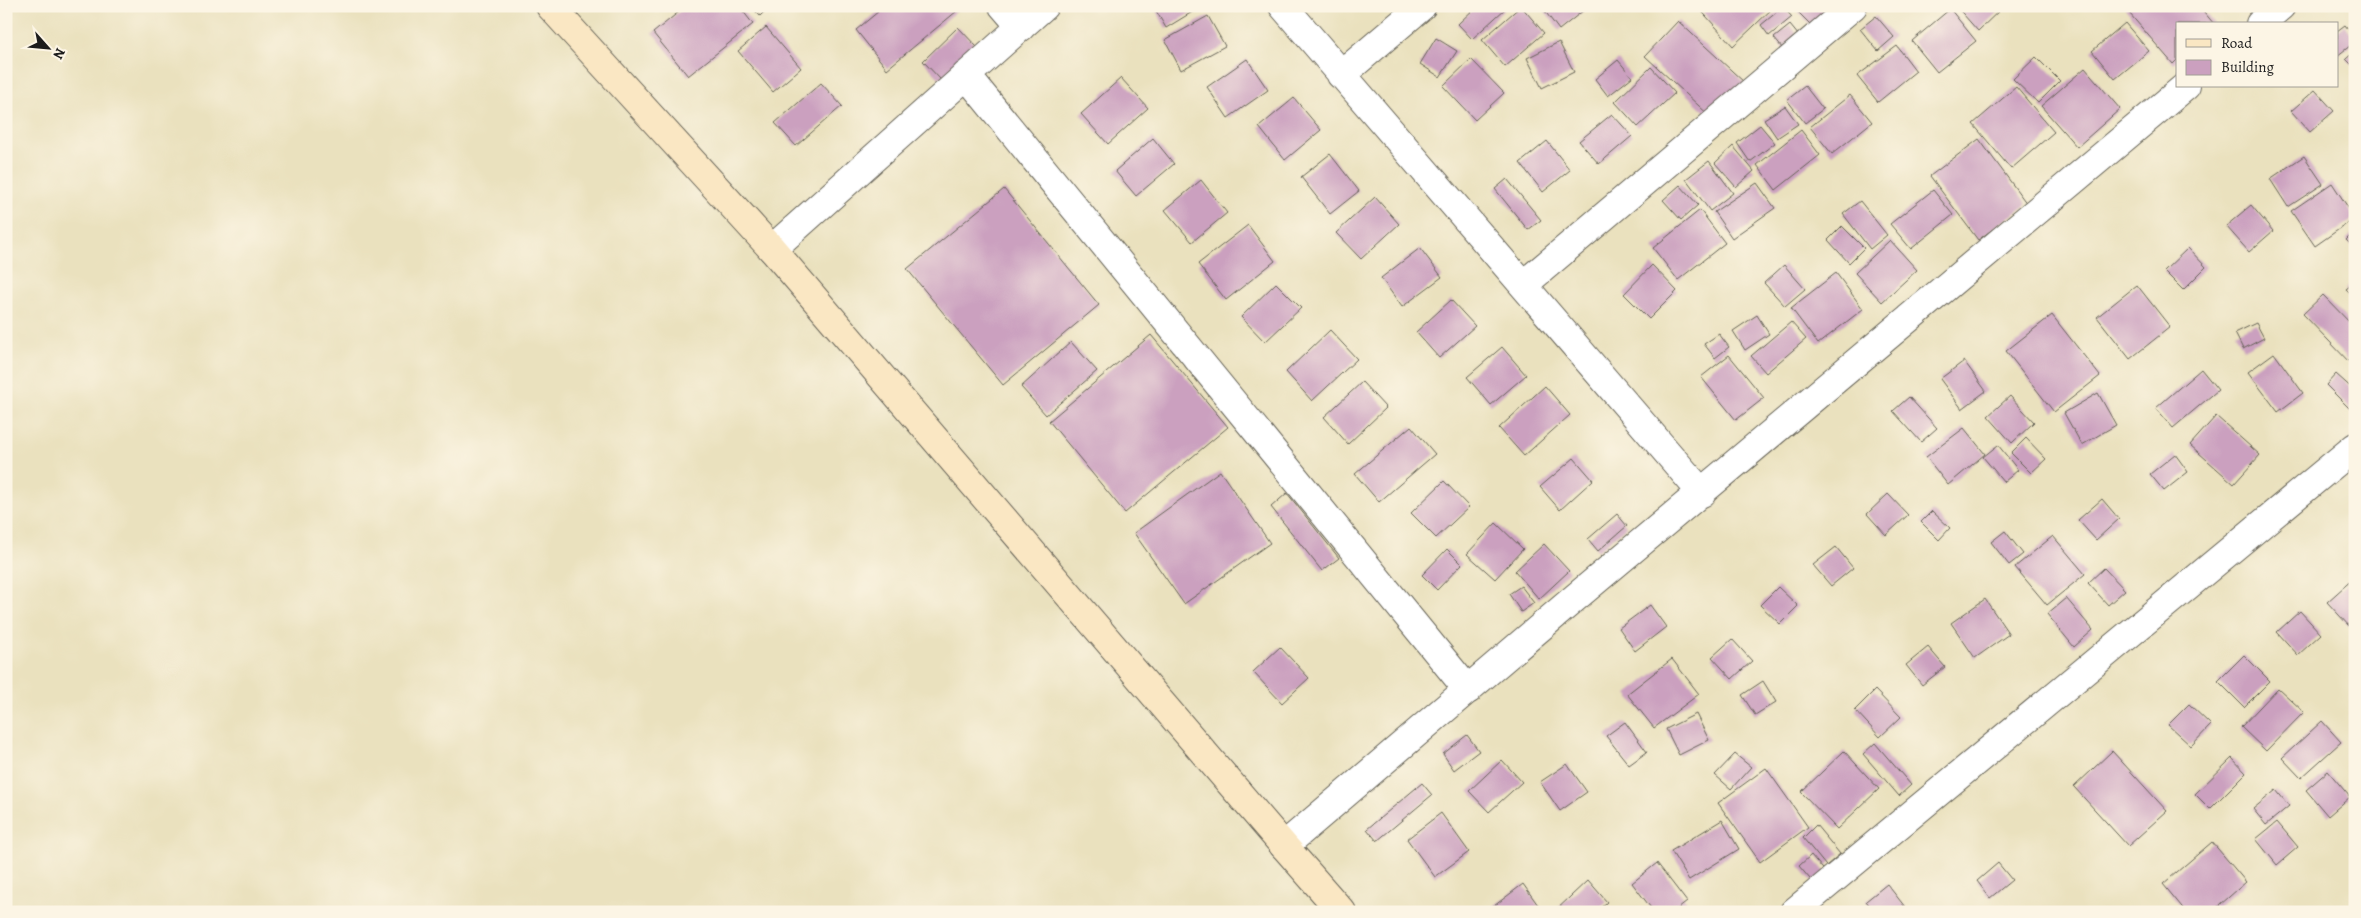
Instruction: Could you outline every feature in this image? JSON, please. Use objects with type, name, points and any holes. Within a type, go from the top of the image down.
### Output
[{"type":"street","points":[[550,6],[772,249],[1342,912]]},
{"type":"street","points":[[1003,6],[1021,27]]},
{"type":"street","points":[[772,249],[1044,6]]},
{"type":"street","points":[[1283,6],[1702,493]]},
{"type":"street","points":[[1341,75],[1422,6]]},
{"type":"street","points":[[1523,285],[1854,6]]},
{"type":"street","points":[[2262,22],[2281,6]]},
{"type":"street","points":[[966,75],[1468,690]]},
{"type":"street","points":[[1284,846],[1576,597],[2184,88]]},
{"type":"street","points":[[1794,912],[2355,447]]},
{"type":"building","points":[[686,6],[739,6],[753,24],[688,76],[653,33]]},
{"type":"building","points":[[751,6],[770,6],[760,16]]},
{"type":"building","points":[[885,6],[963,6],[887,69],[856,30]]},
{"type":"building","points":[[1160,6],[1202,6],[1166,28],[1155,9]]},
{"type":"building","points":[[1477,6],[1504,6],[1506,8],[1472,39],[1458,24]]},
{"type":"building","points":[[1521,6],[1544,33],[1505,67],[1482,40]]},
{"type":"building","points":[[1541,6],[1589,6],[1559,30]]},
{"type":"building","points":[[1697,6],[1775,6],[1733,46]]},
{"type":"building","points":[[1799,6],[1824,6],[1831,13],[1815,29],[1796,10]]},
{"type":"building","points":[[1956,6],[2004,6],[1978,31]]},
{"type":"building","points":[[2123,6],[2199,6],[2212,22],[2176,22],[2176,61],[2173,64]]},
{"type":"building","points":[[1783,7],[1792,17],[1769,36],[1761,25]]},
{"type":"building","points":[[1950,9],[1976,41],[1937,72],[1912,41]]},
{"type":"building","points":[[1208,16],[1225,46],[1181,70],[1165,40]]},
{"type":"building","points":[[1876,16],[1894,37],[1878,51],[1860,29]]},
{"type":"building","points":[[1678,21],[1745,83],[1712,118],[1645,56]]},
{"type":"building","points":[[2125,23],[2149,51],[2115,79],[2092,51]]},
{"type":"building","points":[[1790,25],[1803,41],[1787,54],[1774,38]]},
{"type":"building","points":[[2345,25],[2355,38],[2355,42],[2338,55],[2338,30]]},
{"type":"building","points":[[766,27],[801,68],[773,92],[738,51]]},
{"type":"building","points":[[958,27],[977,47],[941,80],[923,61]]},
{"type":"building","points":[[1436,38],[1457,51],[1440,77],[1420,64]]},
{"type":"building","points":[[1559,42],[1574,72],[1542,88],[1527,58]]},
{"type":"building","points":[[1897,46],[1916,71],[1878,102],[1857,76]]},
{"type":"building","points":[[2355,51],[2355,68],[2346,59]]},
{"type":"building","points":[[2036,57],[2060,81],[2038,103],[2013,79]]},
{"type":"building","points":[[1247,59],[1268,90],[1228,118],[1207,87]]},
{"type":"building","points":[[1471,59],[1504,93],[1475,120],[1443,86]]},
{"type":"building","points":[[1618,60],[1632,77],[1608,96],[1595,79]]},
{"type":"building","points":[[1651,67],[1675,93],[1638,127],[1615,102]]},
{"type":"building","points":[[2085,68],[2120,109],[2077,147],[2041,106]]},
{"type":"building","points":[[1121,78],[1148,108],[1108,144],[1081,114]]},
{"type":"building","points":[[821,83],[842,106],[796,146],[775,123]]},
{"type":"building","points":[[1805,86],[1823,109],[1805,123],[1787,100]]},
{"type":"building","points":[[2016,87],[2054,132],[2011,169],[1973,124]]},
{"type":"building","points":[[2315,90],[2334,111],[2310,132],[2291,111]]},
{"type":"building","points":[[1850,95],[1872,122],[1832,154],[1810,127]]},
{"type":"building","points":[[1294,98],[1321,130],[1285,160],[1259,127]]},
{"type":"building","points":[[1785,106],[1798,124],[1777,138],[1764,119]]},
{"type":"building","points":[[1612,114],[1632,136],[1599,164],[1579,141]]},
{"type":"building","points":[[1760,125],[1775,143],[1750,162],[1737,143]]},
{"type":"building","points":[[1801,130],[1820,155],[1776,190],[1757,165]]},
{"type":"building","points":[[1153,138],[1174,164],[1136,196],[1115,171]]},
{"type":"building","points":[[1979,139],[2027,204],[1978,240],[1930,176]]},
{"type":"building","points":[[1547,141],[1570,170],[1543,192],[1520,163]]},
{"type":"building","points":[[1733,146],[1754,171],[1736,187],[1715,163]]},
{"type":"building","points":[[1330,154],[1359,191],[1330,214],[1301,177]]},
{"type":"building","points":[[2304,156],[2323,184],[2288,207],[2270,179]]},
{"type":"building","points":[[1709,161],[1733,193],[1710,211],[1686,179]]},
{"type":"building","points":[[1507,179],[1541,220],[1528,230],[1495,189]]},
{"type":"building","points":[[1201,180],[1227,213],[1192,242],[1165,210]]},
{"type":"building","points":[[1757,183],[1775,208],[1732,238],[1714,212]]},
{"type":"building","points":[[2332,183],[2355,218],[2315,246],[2291,211]]},
{"type":"building","points":[[1680,185],[1698,205],[1681,220],[1663,200]]},
{"type":"building","points":[[1004,189],[1099,305],[1003,385],[907,269]]},
{"type":"building","points":[[1933,190],[1953,215],[1911,249],[1890,224]]},
{"type":"building","points":[[1375,197],[1399,224],[1361,259],[1336,233]]},
{"type":"building","points":[[1860,201],[1887,235],[1870,249],[1843,214]]},
{"type":"building","points":[[2251,205],[2273,231],[2249,252],[2226,226]]},
{"type":"building","points":[[1700,210],[1725,243],[1678,280],[1653,248]]},
{"type":"building","points":[[1248,225],[1275,261],[1226,300],[1198,264]]},
{"type":"building","points":[[1842,226],[1864,248],[1849,263],[1828,240]]},
{"type":"building","points":[[2355,231],[2355,248],[2346,240]]},
{"type":"building","points":[[1890,240],[1917,270],[1882,302],[1855,273]]},
{"type":"building","points":[[1420,248],[1442,277],[1402,307],[1381,278]]},
{"type":"building","points":[[2188,248],[2206,267],[2183,290],[2164,271]]},
{"type":"building","points":[[1652,265],[1677,291],[1649,319],[1624,294]]},
{"type":"building","points":[[1784,265],[1805,289],[1785,306],[1764,283]]},
{"type":"building","points":[[1836,273],[1863,309],[1818,344],[1791,308]]},
{"type":"building","points":[[2355,282],[2355,299],[2346,289]]},
{"type":"building","points":[[1276,283],[1301,308],[1265,342],[1241,317]]},
{"type":"building","points":[[2137,285],[2170,327],[2130,359],[2097,317]]},
{"type":"building","points":[[2323,295],[2355,328],[2355,364],[2353,366],[2303,314]]},
{"type":"building","points":[[1451,300],[1475,326],[1439,358],[1416,332]]},
{"type":"building","points":[[1757,315],[1769,334],[1745,350],[1733,331]]},
{"type":"building","points":[[2052,315],[2100,376],[2054,412],[2006,351]]},
{"type":"building","points":[[1791,322],[1806,339],[1766,373],[1751,356]]},
{"type":"building","points":[[2256,323],[2264,338],[2243,349],[2235,333]]},
{"type":"building","points":[[1330,330],[1357,359],[1312,401],[1286,372]]},
{"type":"building","points":[[1719,334],[1729,347],[1715,358],[1704,344]]},
{"type":"building","points":[[1151,335],[1228,427],[1125,513],[1049,421]]},
{"type":"building","points":[[1071,342],[1097,371],[1046,415],[1021,387]]},
{"type":"building","points":[[1502,347],[1526,375],[1491,405],[1467,377]]},
{"type":"building","points":[[2274,353],[2303,393],[2278,412],[2248,372]]},
{"type":"building","points":[[1729,355],[1764,398],[1736,420],[1701,377]]},
{"type":"building","points":[[1964,361],[1986,391],[1962,409],[1940,379]]},
{"type":"building","points":[[2201,369],[2218,390],[2173,428],[2156,408]]},
{"type":"building","points":[[2336,374],[2355,391],[2355,414],[2326,385]]},
{"type":"building","points":[[1362,382],[1386,408],[1348,444],[1324,417]]},
{"type":"building","points":[[1545,386],[1570,415],[1524,456],[1499,428]]},
{"type":"building","points":[[2098,393],[2116,425],[2082,445],[2064,413]]},
{"type":"building","points":[[2010,396],[2034,422],[2012,443],[1988,416]]},
{"type":"building","points":[[1909,397],[1937,428],[1921,442],[1893,411]]},
{"type":"building","points":[[2216,416],[2260,455],[2234,484],[2190,445]]},
{"type":"building","points":[[1411,426],[1435,454],[1379,502],[1355,474]]},
{"type":"building","points":[[1964,428],[1985,454],[1948,485],[1926,457]]},
{"type":"building","points":[[2026,438],[2046,459],[2031,473],[2011,453]]},
{"type":"building","points":[[1998,445],[2018,470],[2004,482],[1983,457]]},
{"type":"building","points":[[2175,454],[2188,472],[2164,491],[2150,474]]},
{"type":"building","points":[[1574,458],[1593,480],[1560,510],[1540,487]]},
{"type":"building","points":[[1220,471],[1270,543],[1184,604],[1134,533]]},
{"type":"building","points":[[1444,481],[1469,507],[1436,538],[1411,513]]},
{"type":"building","points":[[1287,493],[1339,558],[1322,571],[1271,507]]},
{"type":"building","points":[[1888,494],[1908,515],[1886,535],[1867,514]]},
{"type":"building","points":[[2102,499],[2119,519],[2096,540],[2078,520]]},
{"type":"building","points":[[1932,511],[1950,528],[1939,540],[1921,522]]},
{"type":"building","points":[[1617,514],[1627,526],[1598,551],[1588,539]]},
{"type":"building","points":[[1496,523],[1523,549],[1495,579],[1467,554]]},
{"type":"building","points":[[2005,531],[2023,554],[2009,565],[1991,542]]},
{"type":"building","points":[[2053,536],[2085,574],[2047,605],[2015,567]]},
{"type":"building","points":[[1544,544],[1569,571],[1539,599],[1515,571]]},
{"type":"building","points":[[1836,547],[1853,568],[1831,586],[1813,565]]},
{"type":"building","points":[[1447,549],[1462,564],[1437,590],[1422,575]]},
{"type":"building","points":[[2104,568],[2125,590],[2108,605],[2088,583]]},
{"type":"building","points":[[2355,577],[2355,622],[2350,627],[2327,602]]},
{"type":"building","points":[[1521,586],[1534,603],[1521,612],[1509,594]]},
{"type":"building","points":[[1778,587],[1798,606],[1780,624],[1760,605]]},
{"type":"building","points":[[2066,598],[2093,630],[2074,647],[2047,614]]},
{"type":"building","points":[[1985,599],[2009,634],[1975,658],[1951,623]]},
{"type":"building","points":[[1650,605],[1666,627],[1635,651],[1619,628]]},
{"type":"building","points":[[2300,611],[2321,634],[2298,655],[2277,632]]},
{"type":"building","points":[[1732,639],[1752,661],[1732,679],[1712,657]]},
{"type":"building","points":[[1280,647],[1309,678],[1282,703],[1253,672]]},
{"type":"building","points":[[1928,647],[1945,667],[1922,685],[1906,665]]},
{"type":"building","points":[[2244,655],[2270,681],[2244,707],[2218,681]]},
{"type":"building","points":[[1672,659],[1699,694],[1654,728],[1627,694]]},
{"type":"building","points":[[1763,681],[1776,702],[1755,715],[1742,695]]},
{"type":"building","points":[[2278,688],[2304,712],[2266,751],[2241,727]]},
{"type":"building","points":[[1875,690],[1901,717],[1880,737],[1855,710]]},
{"type":"building","points":[[2189,704],[2211,725],[2191,746],[2168,725]]},
{"type":"building","points":[[1696,714],[1709,740],[1679,755],[1666,729]]},
{"type":"building","points":[[2322,721],[2341,742],[2301,778],[2282,758]]},
{"type":"building","points":[[1625,722],[1647,752],[1629,765],[1606,736]]},
{"type":"building","points":[[1467,735],[1479,751],[1454,770],[1443,754]]},
{"type":"building","points":[[1875,743],[1911,785],[1899,796],[1863,754]]},
{"type":"building","points":[[1844,751],[1879,789],[1837,829],[1801,792]]},
{"type":"building","points":[[2112,751],[2167,811],[2128,846],[2074,787]]},
{"type":"building","points":[[1735,754],[1751,767],[1731,789],[1715,775]]},
{"type":"building","points":[[2232,758],[2246,773],[2210,809],[2195,794]]},
{"type":"building","points":[[1502,760],[1522,782],[1489,812],[1469,791]]},
{"type":"building","points":[[1567,764],[1587,792],[1560,811],[1540,782]]},
{"type":"building","points":[[1766,768],[1808,827],[1760,862],[1718,803]]},
{"type":"building","points":[[2328,771],[2350,797],[2328,816],[2306,790]]},
{"type":"building","points":[[1422,783],[1432,795],[1377,841],[1367,829]]},
{"type":"building","points":[[2276,790],[2289,806],[2266,825],[2253,809]]},
{"type":"building","points":[[1441,813],[1469,852],[1435,877],[1407,839]]},
{"type":"building","points":[[1722,820],[1739,849],[1689,880],[1671,851]]},
{"type":"building","points":[[2277,822],[2298,847],[2277,865],[2256,839]]},
{"type":"building","points":[[1816,825],[1840,854],[1826,866],[1803,838]]},
{"type":"building","points":[[2212,842],[2246,882],[2212,912],[2186,912],[2163,884]]},
{"type":"building","points":[[1811,855],[1828,875],[1815,885],[1799,866]]},
{"type":"building","points":[[1657,863],[1687,902],[1674,912],[1654,912],[1632,883]]},
{"type":"building","points":[[1998,863],[2012,880],[1990,898],[1977,881]]},
{"type":"building","points":[[1588,880],[1607,902],[1596,912],[1554,912]]},
{"type":"building","points":[[1523,884],[1543,912],[1486,912]]},
{"type":"building","points":[[1887,884],[1909,912],[1875,912],[1866,901]]}]
